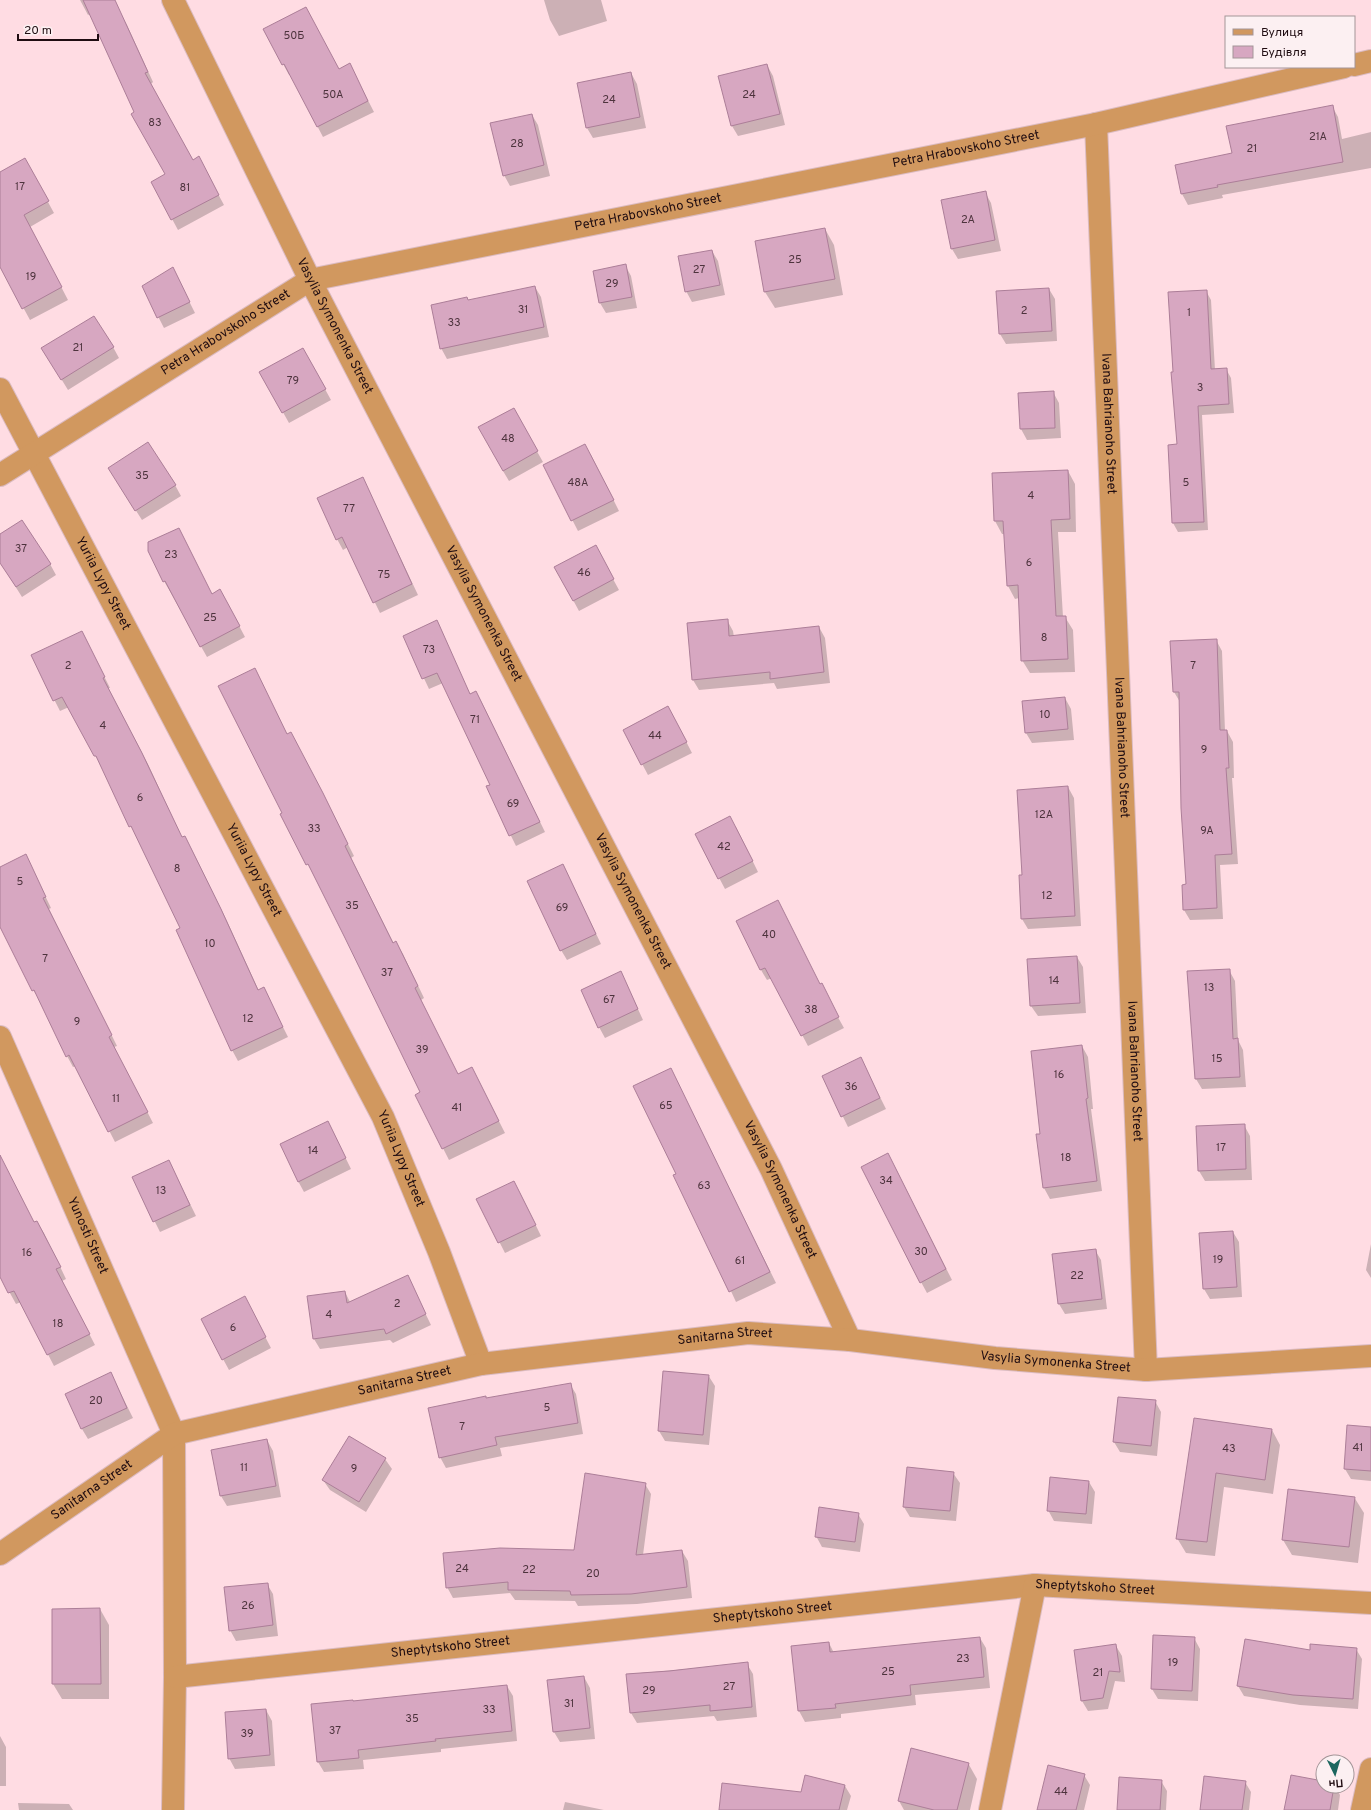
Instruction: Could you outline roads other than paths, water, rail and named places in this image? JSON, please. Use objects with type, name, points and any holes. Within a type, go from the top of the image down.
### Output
[{"type":"street","name":"Vasylia Symonenka Street","points":[[173,0],[310,280],[768,1162],[850,1340],[995,1358],[1146,1370],[1371,1356]]},
{"type":"street","points":[[1355,65],[1371,61]]},
{"type":"street","name":"Petra Hrabovskoho Street","points":[[0,475],[310,280],[1096,124],[1340,68]]},
{"type":"street","name":"Ivana Bahrianoho Street","points":[[1096,124],[1146,1370]]},
{"type":"street","name":"Yuriia Lypy Street","points":[[0,388],[33,454],[383,1118],[439,1252],[481,1364]]},
{"type":"street","name":"Yunosti Street","points":[[0,1037],[174,1434]]},
{"type":"street","name":"Sanitarna Street","points":[[0,1554],[174,1434],[481,1364],[748,1333],[850,1340]]},
{"type":"street","points":[[173,1810],[175,1677],[174,1434]]},
{"type":"street","points":[[990,1810],[1035,1585]]},
{"type":"street","name":"Sheptytskoho Street","points":[[175,1677],[1035,1585],[1371,1603]]},
{"type":"street","points":[[1362,1810],[1371,1769]]}]
